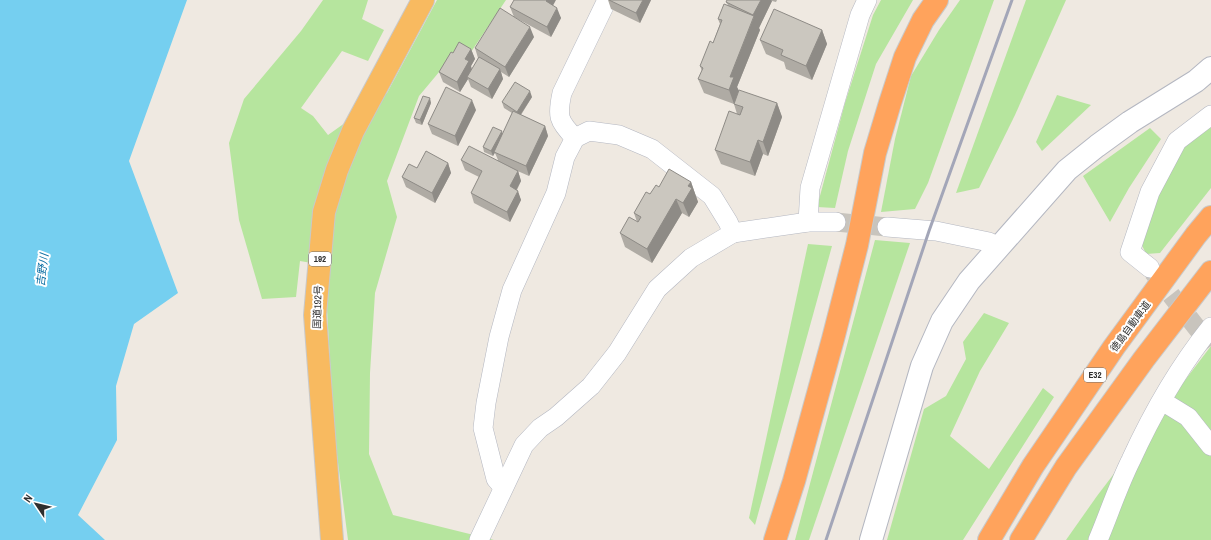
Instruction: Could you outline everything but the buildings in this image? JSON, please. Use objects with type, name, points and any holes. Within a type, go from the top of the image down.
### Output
[{"type":"highway","name":"国道192号","points":[[332,540],[315,315],[324,212],[337,170],[353,131],[423,0]]},
{"type":"highway","points":[[775,540],[794,481],[833,338],[857,245],[875,153],[890,102],[905,57],[923,20],[937,0]]},
{"type":"highway","name":"徳島自動車道","points":[[989,540],[1033,466],[1114,347],[1196,235],[1211,217]]},
{"type":"highway","points":[[1020,540],[1066,467],[1144,359],[1211,272]]},
{"type":"street","points":[[575,138],[562,126],[558,109],[562,93],[607,0]]},
{"type":"street","points":[[808,222],[810,188],[860,15],[867,0]]},
{"type":"street","points":[[871,540],[925,360],[942,321],[969,281],[1067,170],[1130,122],[1196,81],[1211,68]]},
{"type":"street","points":[[1150,268],[1130,252],[1150,192],[1177,141],[1211,115]]},
{"type":"street","points":[[503,486],[496,479],[483,428],[486,403],[499,336],[512,290],[556,193],[565,157],[575,138],[589,132],[619,135],[652,149],[712,196],[733,233]]},
{"type":"street","points":[[479,540],[503,486],[524,445],[540,428],[556,418],[591,386],[617,353],[657,289],[691,258],[733,233],[808,222],[836,222]]},
{"type":"street","points":[[886,228],[936,231],[989,242],[998,247]]},
{"type":"street","points":[[1098,540],[1130,461],[1162,401],[1191,352],[1211,327]]},
{"type":"street","points":[[1162,401],[1188,417],[1211,446]]},
{"type":"green space","points":[[323,0],[368,0],[362,19],[384,30],[368,61],[342,51],[301,108],[313,116],[328,135],[387,93],[437,0],[506,0],[471,52],[450,59],[419,96],[387,181],[397,217],[375,293],[370,373],[369,454],[393,515],[494,540],[348,540],[334,432],[327,309],[329,266],[300,261],[296,297],[262,299],[239,220],[229,143],[244,99],[301,31]]},
{"type":"green space","points":[[881,0],[913,0],[876,64],[848,151],[835,208],[817,207],[845,103],[873,15]]},
{"type":"green space","points":[[960,0],[994,0],[928,183],[915,209],[881,212],[895,139],[911,76],[939,30]]},
{"type":"green space","points":[[1026,0],[1066,0],[1015,115],[979,188],[956,193]]},
{"type":"green space","points":[[1057,95],[1091,105],[1042,151],[1036,142]]},
{"type":"green space","points":[[1211,126],[1211,188],[1160,253],[1146,254],[1141,243],[1155,198],[1184,145]]},
{"type":"green space","points":[[1150,128],[1161,139],[1129,188],[1110,222],[1083,176]]},
{"type":"green space","points":[[875,240],[910,243],[809,540],[795,540]]},
{"type":"green space","points":[[808,244],[832,246],[755,525],[749,518]]},
{"type":"green space","points":[[984,313],[1009,323],[980,371],[950,436],[989,469],[1043,388],[1054,397],[963,540],[887,540],[924,409],[946,396],[966,359],[963,342]]},
{"type":"green space","points":[[1211,346],[1211,540],[1066,540],[1097,496]]},
{"type":"water","name":"吉野川","points":[[0,0],[187,0],[129,161],[178,293],[134,324],[116,386],[117,440],[78,515],[105,540],[0,540]]},
{"type":"tunnel","points":[[836,222],[887,227]]},
{"type":"tunnel","points":[[1153,272],[1211,346]]},
{"type":"railway","points":[[826,540],[929,231],[1012,0]]}]
